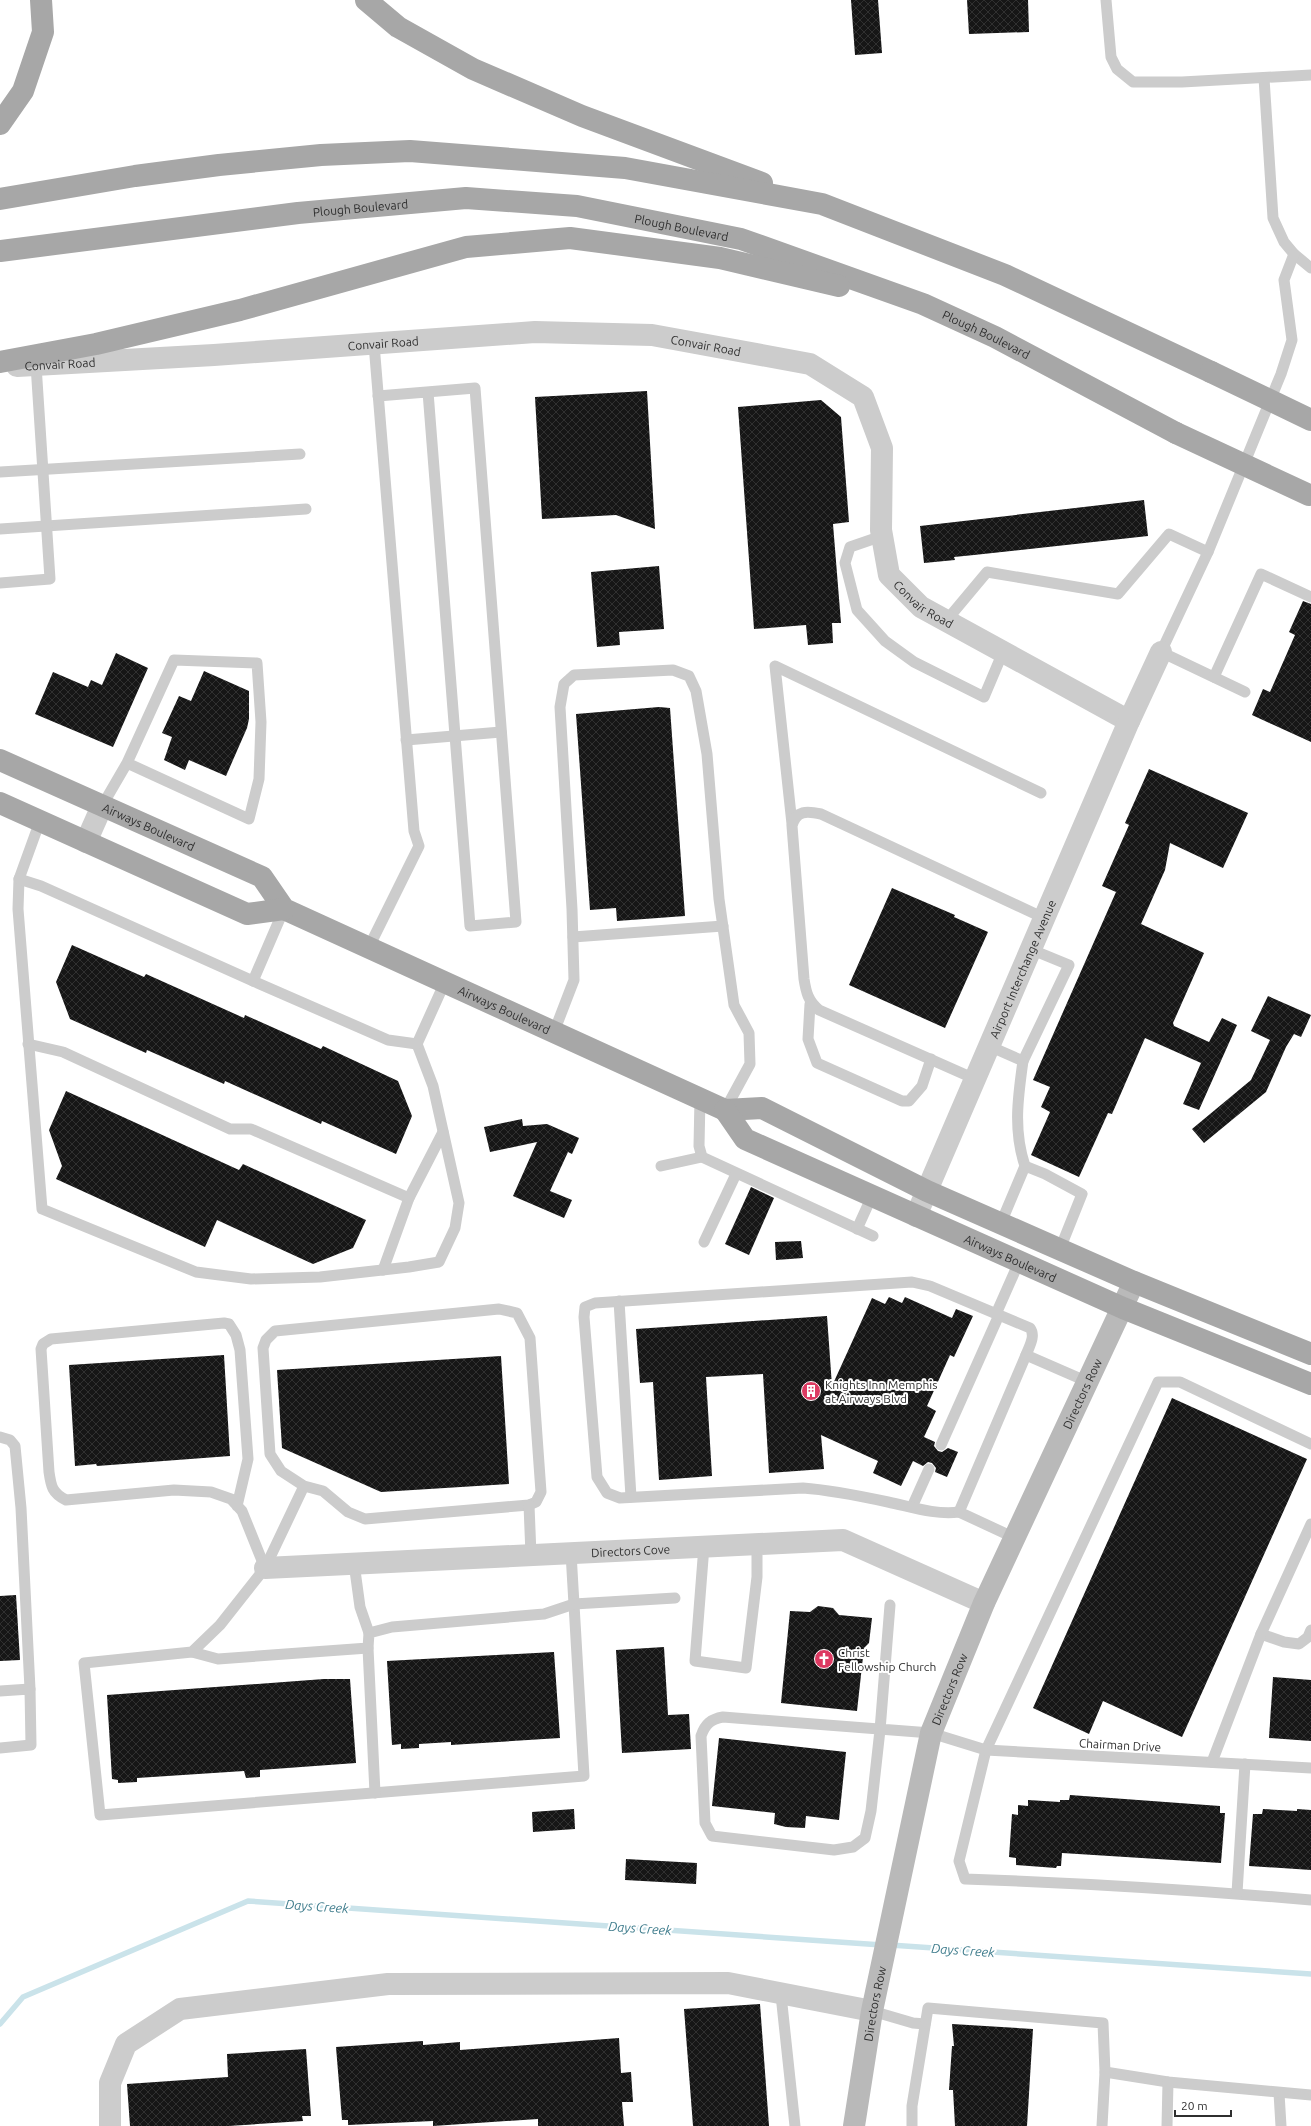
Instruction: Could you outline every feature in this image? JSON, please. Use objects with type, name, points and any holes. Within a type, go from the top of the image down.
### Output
[{"type":"main road","points":[[0,124],[23,91],[43,32],[41,0]]},
{"type":"main road","points":[[366,0],[398,27],[472,69],[582,116],[822,204],[1005,275],[1311,420]]},
{"type":"main road","points":[[0,199],[135,176],[219,165],[321,155],[410,151],[625,168],[822,204]]},
{"type":"main road","name":"Plough Boulevard","points":[[0,251],[298,213],[466,198],[577,206],[741,239],[923,304],[995,337],[1176,433],[1310,495]]},
{"type":"main road","points":[[0,362],[96,344],[240,310],[466,247],[570,238],[720,258],[802,278],[923,304]]},
{"type":"main road","name":"Airways Boulevard","points":[[0,760],[262,877],[284,909],[725,1110],[762,1108],[927,1191],[1134,1282],[1311,1354]]},
{"type":"main road","points":[[0,803],[247,914],[284,909]]},
{"type":"main road","name":"Airways Boulevard","points":[[725,1110],[745,1139],[1123,1308],[1311,1384]]},
{"type":"street","name":"Convair Road","points":[[0,367],[214,355],[535,332],[652,335],[810,364],[864,397],[882,448],[882,536],[890,575],[921,607],[1129,721]]},
{"type":"street","points":[[1129,721],[1161,652]]},
{"type":"street","name":"Airport Interchange Avenue","points":[[916,1216],[1129,721]]},
{"type":"street","points":[[86,842],[102,806]]},
{"type":"street","name":"Directors Row","points":[[854,2126],[872,2011],[879,1984],[931,1733],[984,1603],[1134,1282]]},
{"type":"street","name":"Directors Cove","points":[[265,1568],[843,1540],[984,1603]]},
{"type":"street","points":[[110,2126],[110,2083],[126,2044],[180,2009],[388,1984],[728,1983],[781,1995],[872,2011]]},
{"type":"lane","points":[[1106,0],[1111,57],[1117,69],[1134,82],[1168,83],[1311,75]]},
{"type":"lane","points":[[1264,78],[1273,218],[1281,236],[1294,254],[1311,268]]},
{"type":"lane","points":[[1245,692],[1161,652],[1208,552],[1281,374],[1292,340],[1284,280],[1294,254]]},
{"type":"lane","points":[[369,947],[419,846],[414,831],[374,344]]},
{"type":"lane","points":[[0,583],[50,579],[36,365]]},
{"type":"lane","points":[[378,396],[475,388],[516,922],[470,926],[428,392]]},
{"type":"lane","points":[[0,472],[43,468],[300,454]]},
{"type":"lane","points":[[0,529],[306,509]]},
{"type":"lane","points":[[946,621],[987,572],[1118,594],[1169,534],[1208,552]]},
{"type":"lane","points":[[882,536],[850,547],[846,563],[857,610],[885,641],[914,662],[984,697],[1003,652]]},
{"type":"lane","points":[[1214,677],[1261,574],[1311,597]]},
{"type":"lane","points":[[102,806],[128,763],[174,660],[257,663],[261,722],[259,779],[249,819],[128,763]]},
{"type":"lane","points":[[931,1059],[922,1086],[909,1101],[902,1101],[817,1063],[808,1039],[810,1004],[804,979],[792,826],[775,666],[1041,792]]},
{"type":"lane","points":[[554,1032],[574,980],[573,937],[560,707],[564,684],[574,674],[674,670],[689,676],[696,691],[707,754],[723,926],[734,1005],[749,1032],[750,1064],[725,1110]]},
{"type":"lane","points":[[406,740],[501,732]]},
{"type":"lane","points":[[792,826],[794,818],[800,813],[809,811],[821,814],[1044,918]]},
{"type":"lane","points":[[40,821],[19,879],[18,909],[42,1210],[196,1272],[251,1279],[320,1277],[439,1262],[455,1228],[459,1202],[433,1086],[418,1044],[445,982]]},
{"type":"lane","points":[[19,879],[41,886],[388,1040],[418,1044]]},
{"type":"lane","points":[[253,981],[284,909]]},
{"type":"lane","points":[[573,937],[723,926]]},
{"type":"lane","points":[[1001,1223],[1025,1166],[1020,1150],[1016,1121],[1017,1103],[1024,1061],[1069,965],[1030,950]]},
{"type":"lane","points":[[810,1004],[818,1010],[975,1079]]},
{"type":"lane","points":[[28,1044],[63,1052],[230,1129],[251,1129],[409,1198]]},
{"type":"lane","points":[[989,1046],[1024,1061]]},
{"type":"lane","points":[[700,1098],[699,1146],[702,1157]]},
{"type":"lane","points":[[383,1270],[409,1198],[443,1132]]},
{"type":"lane","points":[[661,1166],[702,1157],[873,1236]]},
{"type":"lane","points":[[1025,1166],[1045,1174],[1082,1194],[1060,1249]]},
{"type":"lane","points":[[704,1242],[736,1174]]},
{"type":"lane","points":[[857,1229],[872,1196]]},
{"type":"lane","points":[[941,1445],[1020,1262]]},
{"type":"lane","points":[[958,1512],[1026,1355],[1033,1332],[1030,1328],[930,1286],[912,1282],[619,1301],[595,1303],[586,1307],[584,1317],[597,1477],[607,1493],[620,1498],[803,1488],[827,1490],[946,1514],[958,1512],[1014,1538]]},
{"type":"lane","points":[[619,1301],[632,1497]]},
{"type":"lane","points":[[499,1309],[517,1313],[530,1338],[541,1492],[536,1502],[529,1505],[365,1519],[348,1512],[323,1491],[304,1486],[281,1471],[270,1454],[263,1348],[266,1340],[276,1331],[499,1309]]},
{"type":"lane","points":[[237,1506],[248,1459],[240,1350],[236,1335],[229,1324],[224,1323],[51,1339],[43,1344],[41,1349],[51,1489],[58,1496],[66,1500],[174,1490],[211,1492],[231,1499],[237,1506],[242,1511],[265,1568]]},
{"type":"lane","points":[[1026,1355],[1088,1382]]},
{"type":"lane","points":[[1311,1444],[1180,1382],[1158,1382],[986,1750],[959,1861],[965,1879],[1067,1882],[1237,1893],[1311,1900]]},
{"type":"lane","points":[[0,1437],[10,1440],[15,1446],[21,1516],[30,1689],[31,1745],[0,1748]]},
{"type":"lane","points":[[912,1507],[929,1469]]},
{"type":"lane","points":[[192,1652],[220,1625],[265,1568],[304,1486]]},
{"type":"lane","points":[[529,1505],[531,1555]]},
{"type":"lane","points":[[1212,1762],[1261,1634],[1311,1524]]},
{"type":"lane","points":[[704,1546],[695,1661],[746,1668],[757,1577],[757,1544]]},
{"type":"lane","points":[[368,1648],[218,1659],[192,1652],[84,1663],[100,1815],[584,1776],[571,1553]]},
{"type":"lane","points":[[354,1563],[360,1607],[369,1633],[368,1648],[375,1792]]},
{"type":"lane","points":[[369,1633],[392,1627],[544,1614],[574,1604],[675,1598]]},
{"type":"lane","points":[[880,1730],[723,1717],[711,1720],[704,1728],[701,1736],[705,1823],[712,1836],[834,1850],[853,1847],[861,1843],[865,1838],[869,1822],[880,1730],[890,1605]]},
{"type":"lane","points":[[1261,1634],[1284,1642],[1299,1644],[1308,1637],[1311,1630]]},
{"type":"lane","points":[[0,1691],[30,1689]]},
{"type":"lane","name":"Chairman Drive","points":[[880,1730],[931,1733],[986,1750],[1311,1768]]},
{"type":"lane","points":[[1237,1893],[1244,1764]]},
{"type":"lane","points":[[781,1995],[795,2126]]},
{"type":"lane","points":[[912,2126],[912,2106],[928,2008],[1103,2023],[1105,2072],[1102,2126]]},
{"type":"lane","points":[[872,2011],[913,2023],[925,2024]]},
{"type":"lane","points":[[1105,2072],[1168,2082],[1311,2095]]},
{"type":"lane","points":[[1167,2126],[1168,2082]]},
{"type":"lane","points":[[1279,2092],[1281,2126]]},
{"type":"building","points":[[851,0],[878,0],[882,53],[855,55]]},
{"type":"building","points":[[967,0],[1028,0],[1029,32],[969,34]]},
{"type":"building","points":[[647,391],[655,529],[616,515],[542,519],[535,397]]},
{"type":"building","points":[[821,400],[841,417],[849,522],[833,524],[841,623],[832,623],[833,643],[808,645],[806,625],[754,629],[738,407]]},
{"type":"building","points":[[1144,500],[1148,536],[954,557],[955,560],[924,563],[920,526]]},
{"type":"building","points":[[659,566],[664,629],[619,632],[620,645],[597,647],[591,572]]},
{"type":"building","points":[[1303,601],[1311,604],[1311,742],[1252,715],[1263,689],[1270,692],[1295,635],[1289,632]]},
{"type":"building","points":[[116,653],[148,668],[113,747],[35,714],[53,672],[88,687],[91,680],[102,685]]},
{"type":"building","points":[[204,671],[249,691],[249,719],[247,728],[226,776],[189,760],[185,770],[164,760],[172,737],[162,733],[179,696],[191,701]]},
{"type":"building","points":[[659,707],[670,708],[685,916],[617,921],[616,908],[590,910],[576,714]]},
{"type":"building","points":[[1149,769],[1248,813],[1223,868],[1170,843],[1165,870],[1141,924],[1204,953],[1173,1023],[1174,1026],[1209,1042],[1222,1018],[1237,1025],[1199,1110],[1183,1104],[1201,1063],[1145,1038],[1112,1114],[1108,1113],[1079,1177],[1031,1155],[1050,1112],[1041,1107],[1050,1087],[1033,1080],[1116,892],[1102,886],[1129,825],[1125,823]]},
{"type":"building","points":[[892,888],[955,915],[954,917],[988,932],[945,1028],[849,985]]},
{"type":"building","points":[[72,945],[144,977],[146,974],[244,1018],[245,1015],[321,1049],[323,1046],[398,1081],[412,1116],[396,1154],[322,1121],[321,1124],[225,1081],[224,1084],[147,1050],[146,1053],[70,1019],[56,982]]},
{"type":"building","points":[[1268,996],[1311,1015],[1301,1037],[1294,1034],[1286,1047],[1266,1092],[1204,1143],[1192,1129],[1251,1080],[1270,1040],[1251,1031]]},
{"type":"building","points":[[66,1091],[239,1170],[243,1164],[366,1220],[353,1248],[313,1264],[217,1220],[205,1247],[56,1179],[62,1166],[49,1130]]},
{"type":"building","points":[[522,1119],[523,1126],[547,1124],[579,1138],[572,1154],[568,1152],[550,1191],[572,1200],[564,1218],[513,1196],[537,1142],[490,1152],[484,1127]]},
{"type":"building","points":[[751,1187],[774,1198],[749,1255],[725,1244]]},
{"type":"building","points":[[801,1241],[803,1258],[776,1260],[775,1242]]},
{"type":"building","name":"Knights Inn Memphis at Airways Blvd","points":[[889,1297],[902,1303],[905,1297],[952,1318],[956,1309],[973,1316],[954,1357],[950,1355],[927,1406],[936,1411],[924,1437],[935,1442],[934,1446],[938,1451],[942,1452],[948,1448],[958,1452],[947,1477],[935,1472],[936,1468],[932,1463],[928,1462],[923,1466],[913,1461],[901,1486],[873,1473],[878,1461],[821,1435],[824,1469],[769,1473],[763,1374],[706,1377],[712,1476],[659,1480],[653,1382],[640,1383],[636,1329],[827,1316],[832,1386],[872,1298],[885,1304]]},
{"type":"building","points":[[224,1355],[230,1456],[97,1466],[96,1464],[75,1466],[69,1365]]},
{"type":"building","points":[[501,1356],[509,1484],[381,1492],[282,1448],[277,1370]]},
{"type":"building","points":[[1172,1398],[1307,1459],[1182,1737],[1103,1701],[1089,1734],[1033,1708]]},
{"type":"building","points":[[16,1595],[20,1660],[0,1661],[0,1596]]},
{"type":"building","points":[[818,1606],[833,1608],[839,1615],[872,1618],[869,1643],[864,1648],[857,1711],[781,1703],[790,1611],[810,1612]]},
{"type":"building","points":[[664,1647],[668,1715],[689,1714],[691,1749],[622,1753],[616,1650]]},
{"type":"building","points":[[554,1652],[560,1738],[451,1745],[451,1742],[419,1744],[419,1748],[401,1749],[401,1744],[392,1745],[387,1661]]},
{"type":"building","points":[[1273,1677],[1311,1680],[1311,1741],[1269,1738]]},
{"type":"building","points":[[324,1679],[350,1679],[356,1763],[260,1770],[260,1777],[246,1778],[244,1771],[137,1778],[137,1782],[118,1783],[118,1780],[112,1779],[107,1695]]},
{"type":"building","points":[[719,1738],[846,1752],[839,1820],[806,1816],[805,1828],[786,1827],[774,1824],[775,1813],[712,1806]]},
{"type":"building","points":[[1070,1795],[1220,1806],[1220,1813],[1225,1813],[1221,1863],[1062,1853],[1061,1866],[1057,1866],[1056,1868],[1016,1865],[1016,1858],[1009,1857],[1012,1814],[1018,1815],[1018,1805],[1028,1806],[1028,1800],[1060,1802],[1060,1800],[1069,1800]]},
{"type":"building","points":[[574,1809],[575,1829],[533,1832],[532,1812]]},
{"type":"building","points":[[1263,1809],[1297,1811],[1297,1809],[1311,1810],[1311,1870],[1249,1866],[1253,1814],[1262,1814]]},
{"type":"building","points":[[626,1859],[697,1863],[696,1884],[625,1880]]},
{"type":"building","points":[[760,2004],[769,2126],[693,2126],[684,2009]]},
{"type":"building","points":[[952,2024],[1033,2029],[1027,2126],[955,2126],[953,2090],[949,2090],[952,2046],[954,2046]]},
{"type":"building","points":[[619,2038],[621,2073],[631,2072],[633,2102],[622,2102],[624,2126],[538,2126],[538,2119],[433,2126],[433,2121],[348,2125],[348,2120],[342,2120],[336,2047],[423,2041],[423,2045],[460,2042],[460,2050]]},
{"type":"building","points":[[306,2049],[311,2116],[302,2116],[303,2121],[229,2126],[130,2126],[127,2084],[228,2077],[227,2054]]},
{"type":"waterway","name":"Days Creek","points":[[0,2024],[23,1997],[248,1901],[882,1945]]},
{"type":"waterway","name":"Days Creek","points":[[890,1945],[1311,1974]]},
{"type":"place","name":"Knights Inn Memphis at Airways Blvd","points":[[811,1391]]},
{"type":"place","name":"Christ Fellowship Church","points":[[824,1659]]}]
